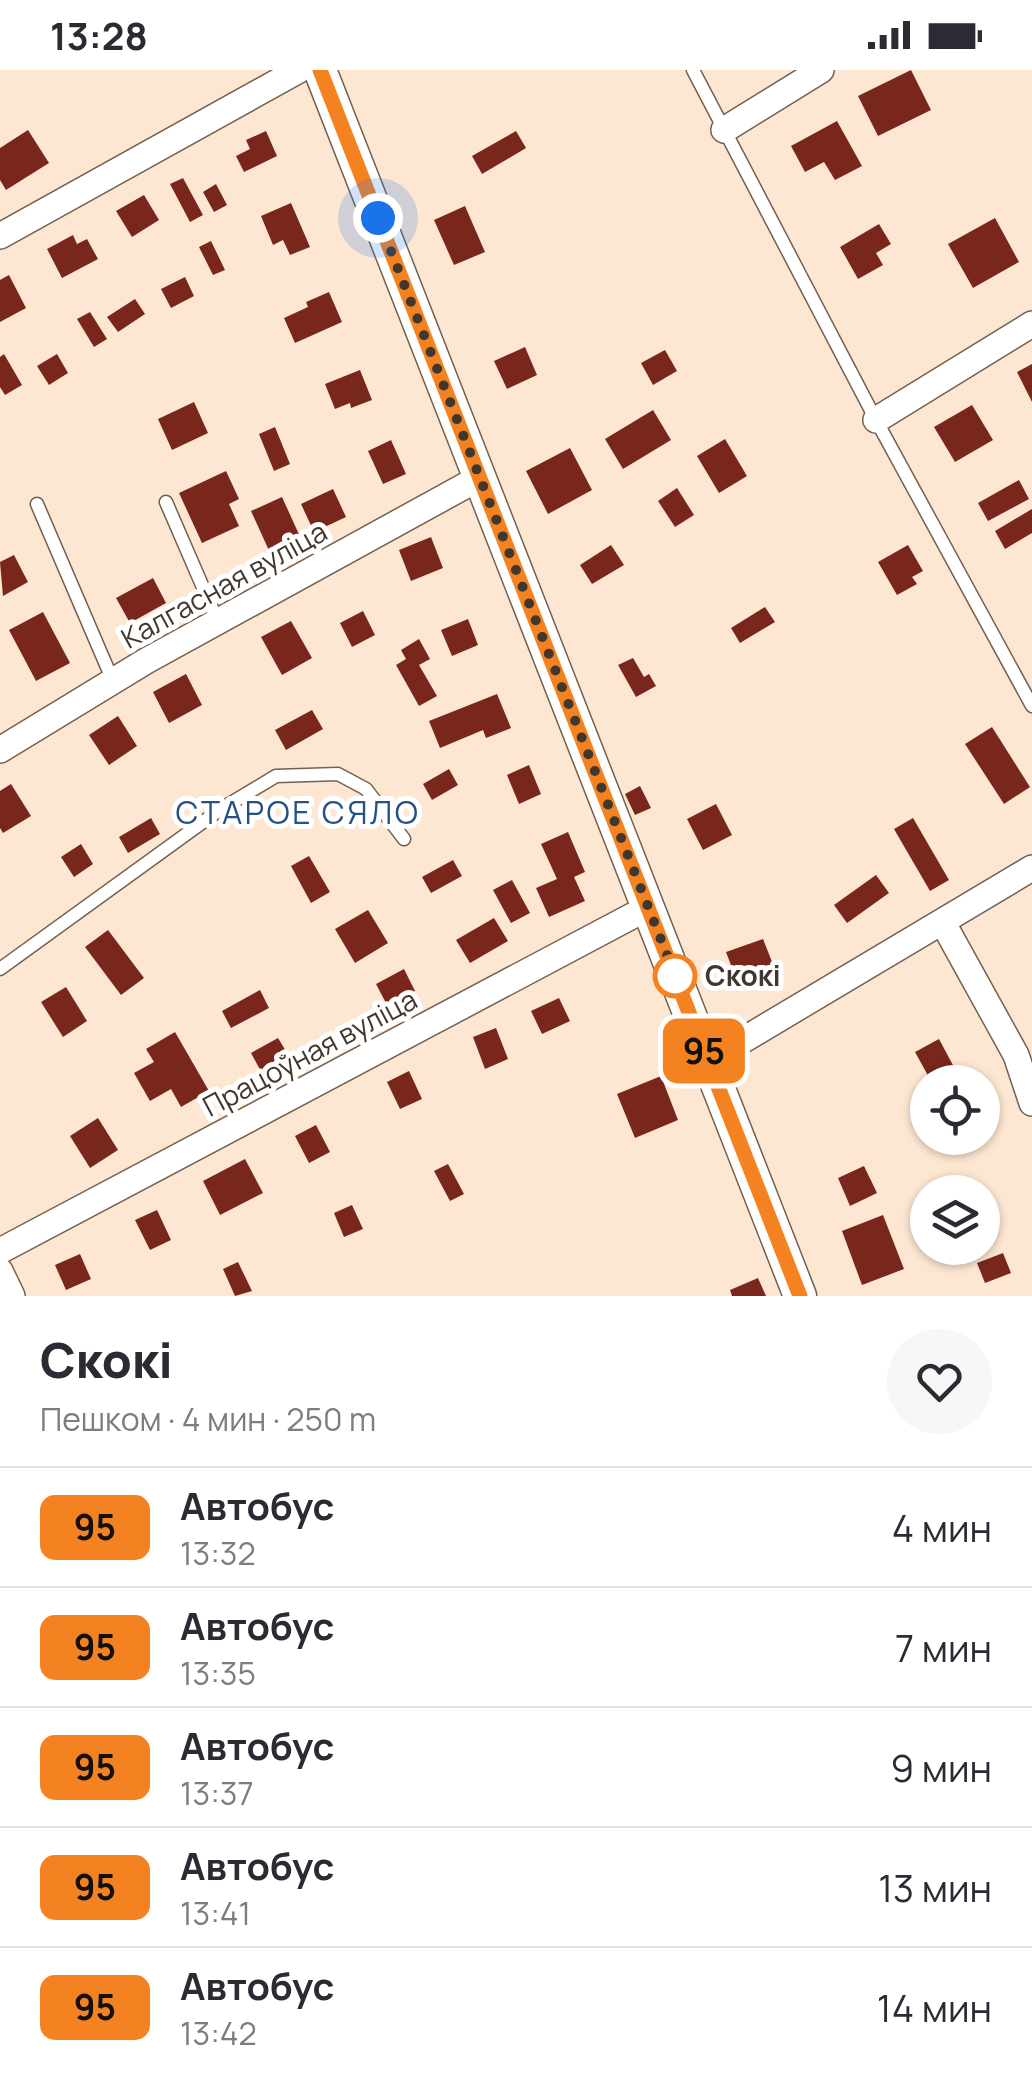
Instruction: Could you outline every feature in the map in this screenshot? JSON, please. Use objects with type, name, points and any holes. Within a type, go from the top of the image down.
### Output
[{"type":"street","points":[[0,236],[299,70]]},
{"type":"street","points":[[320,70],[800,1296]]},
{"type":"street","points":[[724,130],[822,70]]},
{"type":"street","points":[[876,420],[1032,324]]},
{"type":"street","name":"Калгасная вуліца","points":[[0,750],[113,681],[481,477]]},
{"type":"street","points":[[708,1061],[1032,868]]},
{"type":"street","name":"Працоўная вуліца","points":[[0,1251],[649,907]]},
{"type":"street","points":[[943,923],[1016,1056],[1032,1104]]},
{"type":"street","points":[[0,1271],[12,1296]]},
{"type":"lane","points":[[693,70],[876,420],[1032,706]]},
{"type":"lane","points":[[166,502],[218,622]]},
{"type":"lane","points":[[37,504],[113,681]]},
{"type":"lane","points":[[0,969],[222,809],[276,776],[338,774],[366,789],[404,838]]},
{"type":"building","points":[[911,70],[931,110],[878,136],[858,96]]},
{"type":"building","points":[[837,121],[862,166],[835,180],[824,162],[805,172],[791,146]]},
{"type":"building","points":[[28,130],[49,163],[6,190],[0,180],[0,148]]},
{"type":"building","points":[[266,131],[277,156],[244,172],[236,156],[250,149],[246,140]]},
{"type":"building","points":[[516,131],[526,148],[482,174],[472,156]]},
{"type":"building","points":[[183,178],[203,215],[190,222],[170,184]]},
{"type":"building","points":[[216,184],[227,205],[214,212],[203,192]]},
{"type":"building","points":[[144,195],[159,220],[132,237],[116,211]]},
{"type":"building","points":[[291,203],[310,247],[290,255],[283,240],[273,245],[261,216]]},
{"type":"building","points":[[465,206],[485,252],[454,265],[434,220]]},
{"type":"building","points":[[995,218],[1019,262],[973,288],[948,244]]},
{"type":"building","points":[[879,224],[891,244],[876,253],[883,265],[858,279],[840,247]]},
{"type":"building","points":[[73,235],[77,244],[87,239],[98,259],[62,278],[47,249]]},
{"type":"building","points":[[211,241],[225,270],[213,275],[199,247]]},
{"type":"building","points":[[9,275],[26,308],[0,322],[0,280]]},
{"type":"building","points":[[185,277],[194,296],[171,308],[161,289]]},
{"type":"building","points":[[329,292],[342,322],[295,343],[284,318]]},
{"type":"building","points":[[135,299],[145,314],[118,332],[107,317]]},
{"type":"building","points":[[90,312],[107,339],[94,347],[77,319]]},
{"type":"building","points":[[525,347],[537,375],[507,389],[494,361]]},
{"type":"building","points":[[665,350],[677,371],[653,385],[641,363]]},
{"type":"building","points":[[4,354],[22,385],[5,395],[0,387],[0,357]]},
{"type":"building","points":[[57,354],[68,373],[49,385],[37,366]]},
{"type":"building","points":[[1032,364],[1032,402],[1017,372]]},
{"type":"building","points":[[360,370],[372,400],[335,409],[325,384]]},
{"type":"building","points":[[194,402],[208,433],[172,450],[158,419]]},
{"type":"building","points":[[972,405],[993,440],[955,462],[934,427]]},
{"type":"building","points":[[653,410],[671,440],[623,469],[605,439]]},
{"type":"building","points":[[275,427],[290,464],[274,471],[259,434]]},
{"type":"building","points":[[725,439],[747,476],[719,493],[697,456]]},
{"type":"building","points":[[391,440],[406,474],[383,484],[368,451]]},
{"type":"building","points":[[570,448],[592,490],[548,514],[526,471]]},
{"type":"building","points":[[226,471],[239,499],[229,504],[239,526],[202,543],[179,493]]},
{"type":"building","points":[[1019,480],[1029,499],[988,521],[978,503]]},
{"type":"building","points":[[677,488],[694,515],[675,527],[658,501]]},
{"type":"building","points":[[333,489],[346,517],[314,532],[301,504]]},
{"type":"building","points":[[282,497],[302,541],[271,555],[251,511]]},
{"type":"building","points":[[1032,509],[1032,533],[1005,549],[995,531]]},
{"type":"building","points":[[431,537],[443,568],[411,581],[399,550]]},
{"type":"building","points":[[611,545],[624,565],[592,584],[580,565]]},
{"type":"building","points":[[908,545],[923,571],[912,577],[917,584],[897,595],[878,562]]},
{"type":"building","points":[[14,555],[28,582],[3,596],[0,562]]},
{"type":"building","points":[[153,578],[166,603],[130,623],[116,598]]},
{"type":"building","points":[[765,607],[775,622],[740,643],[731,628]]},
{"type":"building","points":[[363,611],[375,635],[352,647],[340,623]]},
{"type":"building","points":[[43,612],[70,663],[36,681],[9,630]]},
{"type":"building","points":[[468,619],[478,645],[452,656],[441,630]]},
{"type":"building","points":[[291,621],[312,658],[282,675],[261,637]]},
{"type":"building","points":[[419,639],[430,659],[419,665],[437,696],[419,706],[396,665],[406,659],[401,650]]},
{"type":"building","points":[[633,658],[644,677],[649,674],[656,686],[636,697],[618,665]]},
{"type":"building","points":[[186,674],[202,705],[169,723],[153,692]]},
{"type":"building","points":[[497,694],[511,728],[486,738],[483,730],[440,748],[429,721]]},
{"type":"building","points":[[312,710],[323,729],[286,750],[275,730]]},
{"type":"building","points":[[118,716],[137,746],[109,765],[89,735]]},
{"type":"building","points":[[992,727],[1030,787],[1004,804],[965,744]]},
{"type":"building","points":[[529,765],[541,794],[519,804],[507,775]]},
{"type":"building","points":[[449,769],[458,785],[432,800],[423,784]]},
{"type":"building","points":[[11,784],[31,816],[3,833],[0,791]]},
{"type":"building","points":[[640,786],[651,808],[635,815],[625,794]]},
{"type":"building","points":[[716,804],[732,835],[703,850],[687,819]]},
{"type":"building","points":[[151,818],[160,834],[128,853],[119,837]]},
{"type":"building","points":[[913,818],[949,880],[930,891],[894,829]]},
{"type":"building","points":[[568,832],[585,872],[574,877],[585,901],[549,917],[536,888],[557,879],[541,844]]},
{"type":"building","points":[[81,844],[93,864],[74,877],[61,857]]},
{"type":"building","points":[[309,856],[330,892],[311,903],[291,866]]},
{"type":"building","points":[[453,860],[462,876],[431,893],[422,877]]},
{"type":"building","points":[[876,875],[889,893],[847,923],[834,905]]},
{"type":"building","points":[[512,880],[530,913],[511,923],[493,890]]},
{"type":"building","points":[[368,910],[388,943],[355,963],[335,929]]},
{"type":"building","points":[[494,918],[508,941],[470,963],[456,940]]},
{"type":"building","points":[[108,930],[144,978],[121,995],[85,947]]},
{"type":"building","points":[[763,939],[776,972],[739,986],[726,952]]},
{"type":"building","points":[[404,969],[415,991],[387,1005],[376,984]]},
{"type":"building","points":[[66,987],[87,1021],[63,1037],[41,1002]]},
{"type":"building","points":[[260,990],[269,1008],[231,1028],[222,1011]]},
{"type":"building","points":[[559,998],[570,1021],[542,1034],[531,1011]]},
{"type":"building","points":[[496,1028],[508,1059],[485,1069],[473,1037]]},
{"type":"building","points":[[175,1032],[209,1091],[181,1107],[171,1089],[150,1101],[134,1073],[154,1062],[146,1049]]},
{"type":"building","points":[[278,1038],[292,1061],[264,1077],[251,1053]]},
{"type":"building","points":[[939,1039],[953,1065],[922,1065],[915,1052]]},
{"type":"building","points":[[409,1071],[422,1099],[400,1109],[387,1082]]},
{"type":"building","points":[[661,1076],[678,1120],[635,1138],[617,1094]]},
{"type":"building","points":[[98,1118],[118,1150],[90,1168],[70,1136]]},
{"type":"building","points":[[316,1125],[330,1152],[309,1163],[295,1136]]},
{"type":"building","points":[[245,1159],[263,1193],[220,1215],[203,1181]]},
{"type":"building","points":[[448,1164],[464,1194],[450,1201],[434,1171]]},
{"type":"building","points":[[864,1166],[877,1193],[850,1206],[838,1178]]},
{"type":"building","points":[[352,1205],[363,1229],[344,1237],[334,1213]]},
{"type":"building","points":[[157,1210],[171,1240],[150,1250],[135,1220]]},
{"type":"building","points":[[883,1215],[904,1269],[862,1285],[842,1231]]},
{"type":"building","points":[[1003,1253],[1011,1273],[985,1283],[978,1265],[1000,1265]]},
{"type":"building","points":[[80,1254],[91,1279],[66,1290],[55,1265]]},
{"type":"building","points":[[238,1262],[252,1291],[235,1296],[223,1269]]},
{"type":"building","points":[[758,1278],[766,1296],[732,1296],[730,1290]]},
{"type":"bus line","name":"95","points":[[320,70],[800,1296]]},
{"type":"place","name":"Скокі","points":[[675,976]]},
{"type":"district","name":"СТАРОЕ СЯЛО","points":[[298,813]]},
{"type":"route","points":[[378,218],[675,976]]}]
